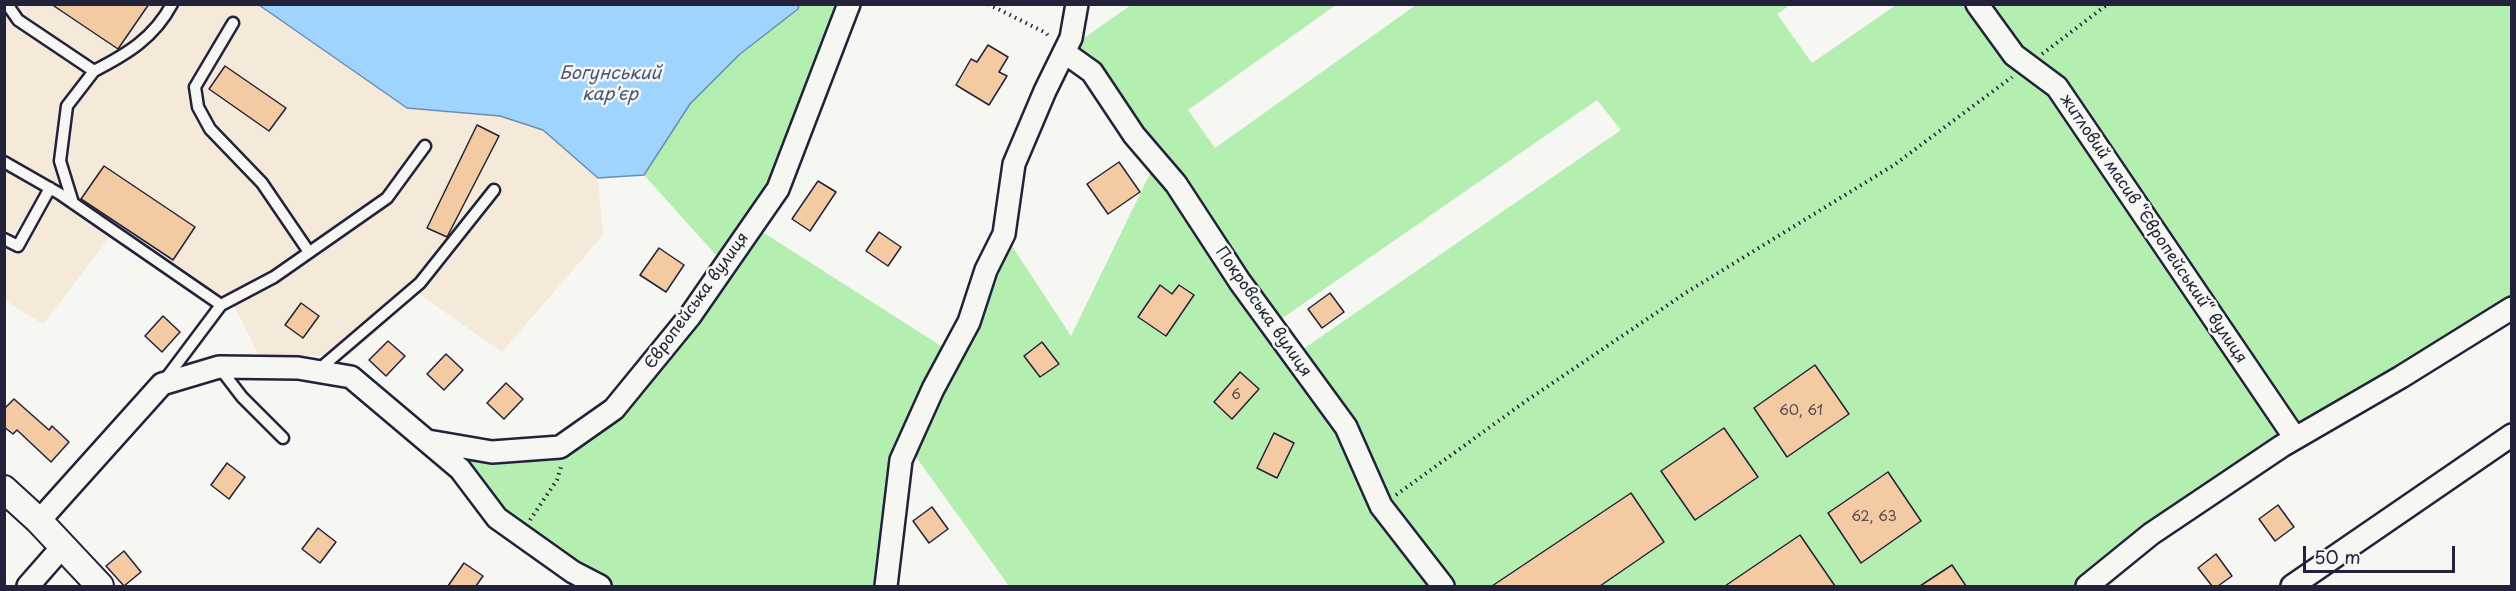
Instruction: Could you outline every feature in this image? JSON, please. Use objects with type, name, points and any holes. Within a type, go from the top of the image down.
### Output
[{"type":"street","name":"Європейська вулиця","points":[[427,441],[492,452],[560,447],[614,409],[690,316],[778,189],[849,4]]},
{"type":"street","points":[[886,586],[901,460],[933,389],[969,322],[986,270],[1004,234],[1014,164],[1071,38],[1077,4]]},
{"type":"street","name":"житловий масив “Європейський“ вулиця","points":[[1977,4],[2014,55],[2057,87],[2295,438]]},
{"type":"street","name":"Покровська вулиця","points":[[1064,52],[1092,72],[1134,135],[1176,184],[1240,282],[1346,427],[1381,506],[1443,586]]},
{"type":"street","points":[[2086,586],[2151,534],[2295,438],[2401,377],[2511,308]]},
{"type":"street","points":[[39,521],[162,384],[219,367],[298,368],[351,376],[460,469],[497,518],[573,572],[600,586]]},
{"type":"street","points":[[2292,586],[2511,435]]},
{"type":"street","points":[[4,489],[39,521],[100,586]]},
{"type":"street","points":[[28,586],[63,546]]},
{"type":"lane","points":[[7,4],[18,20],[94,71]]},
{"type":"lane","points":[[74,203],[60,161],[68,106],[94,71],[130,53],[164,20],[172,4]]},
{"type":"lane","points":[[233,23],[195,87],[198,107],[210,129],[262,183],[309,252]]},
{"type":"lane","points":[[162,384],[221,305],[274,277],[387,198],[425,146]]},
{"type":"lane","points":[[4,162],[74,203],[221,305]]},
{"type":"lane","points":[[4,238],[18,246],[50,188]]},
{"type":"lane","points":[[316,371],[420,283],[494,190]]},
{"type":"lane","points":[[219,367],[242,397],[283,438]]},
{"type":"path","points":[[988,4],[1046,33],[1064,52]]},
{"type":"path","points":[[1381,506],[1526,401],[1687,292],[1894,165],[2108,4]]},
{"type":"path","points":[[520,534],[557,480],[569,441]]},
{"type":"shaded area","points":[[4,5],[259,5],[407,108],[500,116],[543,130],[598,178],[603,235],[502,352],[419,294],[350,355],[260,357],[234,306],[120,224],[43,324],[5,300]]},
{"type":"green space","points":[[799,5],[849,5],[753,226],[952,353],[1004,234],[1071,336],[1156,161],[1064,52],[1131,5],[1336,5],[1188,110],[1215,148],[1416,5],[1790,5],[1777,14],[1812,63],[1896,5],[2511,5],[2511,297],[2087,586],[1009,586],[908,446],[886,586],[600,586],[497,518],[427,441],[560,447],[614,409],[725,265],[644,175],[690,104],[740,54],[798,9]],"holes":[[[1597,100],[1621,130],[1293,356],[1271,326]]]},
{"type":"water","name":"Богунський кар'єр","points":[[259,5],[799,5],[798,9],[740,54],[690,104],[644,175],[598,178],[543,130],[500,116],[407,108]]},
{"type":"building","points":[[51,4],[149,4],[118,49]]},
{"type":"building","points":[[988,45],[1008,57],[999,72],[1007,76],[989,105],[956,85],[971,59],[977,62]]},
{"type":"building","points":[[225,66],[286,108],[269,131],[209,89]]},
{"type":"building","points":[[477,125],[499,136],[447,237],[427,228]]},
{"type":"building","points":[[1119,162],[1140,192],[1108,214],[1087,184]]},
{"type":"building","points":[[104,166],[195,227],[173,260],[81,199]]},
{"type":"building","points":[[818,181],[836,192],[810,231],[792,219]]},
{"type":"building","points":[[879,232],[901,247],[888,266],[866,251]]},
{"type":"building","points":[[659,248],[684,265],[666,292],[640,275]]},
{"type":"building","points":[[1160,285],[1172,294],[1179,285],[1194,295],[1166,336],[1138,317]]},
{"type":"building","points":[[1330,293],[1344,312],[1322,328],[1308,309]]},
{"type":"building","points":[[301,303],[319,316],[303,338],[285,325]]},
{"type":"building","points":[[163,316],[180,332],[162,352],[145,336]]},
{"type":"building","points":[[388,341],[405,356],[386,376],[369,360]]},
{"type":"building","points":[[1042,342],[1059,364],[1040,377],[1024,356]]},
{"type":"building","points":[[446,354],[463,370],[444,390],[427,374]]},
{"type":"building","points":[[1815,365],[1849,414],[1787,457],[1754,408]]},
{"type":"building","points":[[1240,372],[1259,389],[1232,419],[1214,402]]},
{"type":"building","points":[[506,383],[523,399],[504,419],[487,403]]},
{"type":"building","points":[[14,399],[49,430],[52,426],[69,442],[51,462],[17,430],[13,434],[4,427],[4,409]]},
{"type":"building","points":[[1724,428],[1758,477],[1695,520],[1661,471]]},
{"type":"building","points":[[1274,433],[1294,443],[1277,478],[1257,468]]},
{"type":"building","points":[[227,463],[245,477],[229,499],[211,485]]},
{"type":"building","points":[[1888,472],[1921,521],[1861,563],[1828,513]]},
{"type":"building","points":[[1631,493],[1664,542],[1600,586],[1492,586]]},
{"type":"building","points":[[2278,505],[2294,527],[2275,541],[2259,519]]},
{"type":"building","points":[[932,507],[948,529],[929,543],[913,521]]},
{"type":"building","points":[[318,528],[336,542],[320,563],[302,549]]},
{"type":"building","points":[[1800,535],[1835,586],[1725,586]]},
{"type":"building","points":[[124,551],[141,572],[124,586],[106,566]]},
{"type":"building","points":[[2216,554],[2232,576],[2218,586],[2212,586],[2198,568]]},
{"type":"building","points":[[464,563],[483,576],[476,586],[448,586]]},
{"type":"building","points":[[1952,565],[1966,586],[1920,586]]}]
